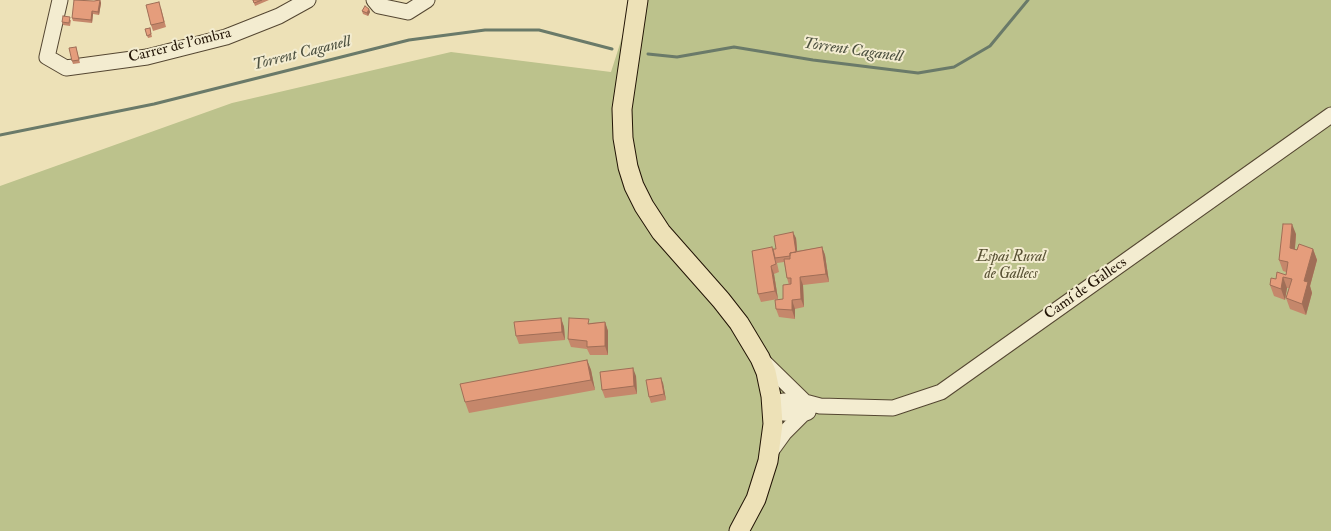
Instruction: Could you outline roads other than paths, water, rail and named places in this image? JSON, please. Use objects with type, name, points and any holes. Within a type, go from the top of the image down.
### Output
[{"type":"main road","points":[[638,0],[622,109],[623,138],[628,167],[634,186],[661,232],[722,300],[739,323],[760,358],[766,372],[773,409],[771,451],[761,486],[749,514],[739,531]]},
{"type":"street","name":"Carrer de l'ombra","points":[[60,0],[47,57],[66,68],[147,57],[226,37],[279,16],[308,0]]},
{"type":"street","points":[[374,0],[379,6],[408,12],[427,0]]},
{"type":"street","name":"Camí de Gallecs","points":[[773,409],[783,401],[804,408],[820,406],[893,408],[941,392],[1331,115]]},
{"type":"street","name":"Camí de Gallecs","points":[[760,358],[804,408]]},
{"type":"street","points":[[771,451],[804,408]]},
{"type":"waterway","name":"Torrent Caganell","points":[[648,54],[677,57],[734,47],[813,60],[918,73],[954,67],[990,46],[1028,0]]},
{"type":"waterway","name":"Torrent Caganell","points":[[0,135],[154,104],[409,40],[485,30],[539,30],[612,49]]},
{"type":"park label","name":"Espai Rural de Gallecs","points":[[1011,266]]}]
